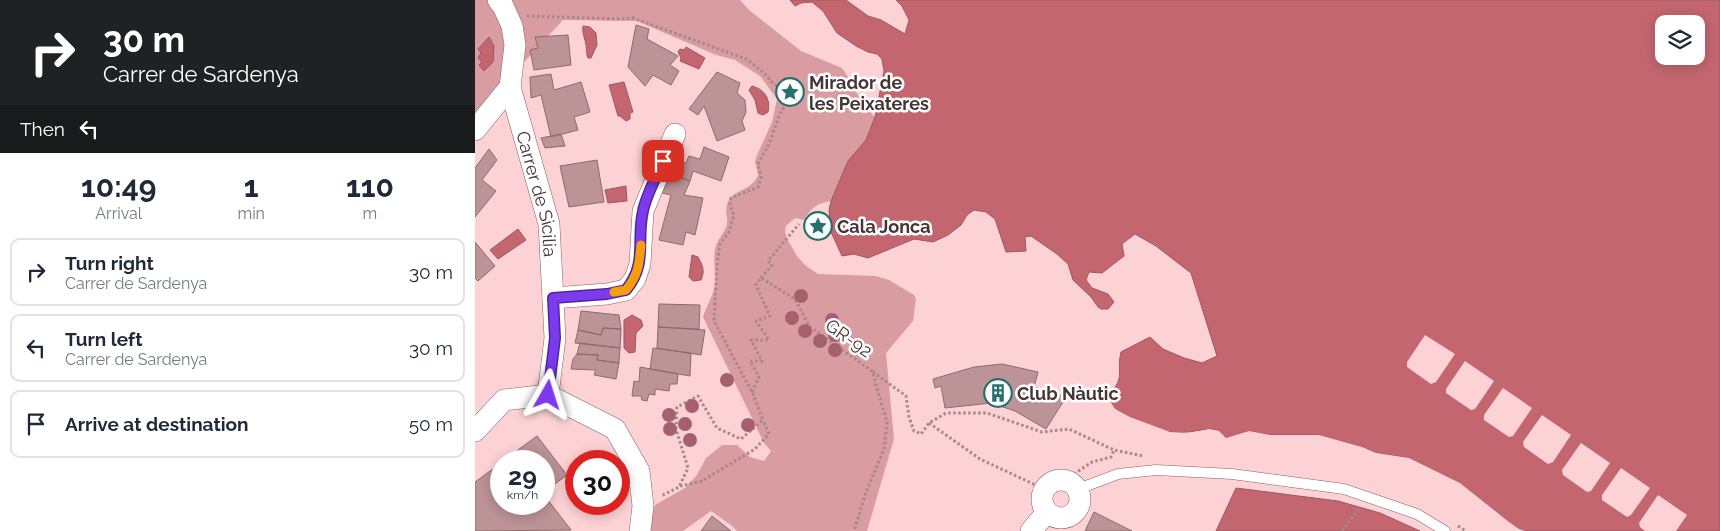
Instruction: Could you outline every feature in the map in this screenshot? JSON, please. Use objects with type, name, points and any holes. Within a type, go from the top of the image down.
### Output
[{"type":"street","name":"Carrer de Sicilia","points":[[498,0],[503,6],[512,26],[515,45],[510,87],[549,224],[555,338],[548,395]]},
{"type":"street","points":[[475,130],[510,87]]},
{"type":"street","points":[[553,298],[607,294],[626,290],[635,279],[639,264],[643,211],[675,134]]},
{"type":"street","points":[[475,431],[504,400],[548,395],[615,429],[639,470],[643,506],[640,531]]},
{"type":"street","points":[[1061,480],[1069,481],[1078,490],[1081,501],[1073,515],[1057,518],[1047,512],[1042,501],[1044,490],[1050,483],[1061,480]]},
{"type":"street","points":[[1031,531],[1047,512]]},
{"type":"lane","points":[[1078,490],[1118,474],[1156,470],[1232,474],[1344,489],[1417,514],[1445,531]]},
{"type":"path","points":[[525,16],[633,18],[746,59],[763,72],[774,84],[790,92],[791,99],[781,111],[769,144],[759,164],[761,178],[758,186],[731,198],[730,204],[734,216],[729,232],[720,244],[717,265],[714,321],[752,392],[769,434],[755,449],[702,481],[679,487],[643,506]]},
{"type":"path","points":[[752,392],[759,377],[750,361],[762,362],[751,340],[769,340],[756,321],[770,316],[756,285],[772,265],[768,261],[799,224]]},
{"type":"path","name":"GR-92","points":[[761,278],[795,299],[810,328],[872,371],[887,422],[883,449],[866,492],[854,531]]},
{"type":"path","points":[[872,371],[906,396],[909,417],[914,431],[921,434],[929,423],[946,413],[987,413],[1042,432],[1069,430],[1114,450]]},
{"type":"path","points":[[679,487],[688,468],[676,429],[677,407],[698,396],[717,428],[741,439],[763,420]]},
{"type":"path","points":[[929,423],[980,459],[1044,490]]},
{"type":"path","points":[[1342,531],[1359,507]]},
{"type":"shaded area","points":[[475,0],[740,0],[749,10],[801,51],[842,68],[869,112],[875,117],[866,140],[848,161],[831,201],[815,207],[804,220],[795,218],[786,226],[785,232],[797,256],[805,265],[818,274],[876,276],[889,280],[914,295],[916,299],[913,321],[886,353],[894,439],[867,531],[737,531],[711,511],[683,531],[650,531],[655,505],[685,488],[697,475],[706,458],[722,445],[737,445],[750,457],[764,461],[771,451],[764,443],[703,317],[714,288],[715,249],[727,225],[727,205],[730,198],[751,185],[758,175],[755,161],[772,122],[777,99],[760,76],[735,60],[716,55],[637,21],[563,20],[475,115]]},
{"type":"shaded area","points":[[790,0],[846,0],[868,16],[881,20],[905,34],[909,20],[902,6],[896,0],[1720,0],[1720,531],[1525,531],[1509,522],[1460,483],[1409,458],[1376,453],[1362,447],[1319,435],[1270,435],[1249,431],[1226,438],[1218,431],[1212,429],[1176,433],[1150,426],[1126,415],[1114,406],[1109,394],[1119,379],[1121,352],[1150,337],[1163,349],[1184,358],[1202,363],[1217,356],[1191,273],[1156,246],[1135,234],[1122,244],[1124,256],[1102,273],[1089,272],[1086,280],[1092,288],[1108,294],[1114,302],[1108,309],[1098,307],[1091,297],[1073,280],[1068,264],[1031,236],[1025,237],[1026,251],[1006,252],[995,219],[986,212],[974,210],[967,215],[961,225],[948,235],[933,242],[914,239],[868,258],[854,254],[842,256],[831,232],[829,210],[831,201],[848,161],[866,140],[875,117],[884,71],[882,59],[877,54],[856,46],[837,33],[823,11],[812,2],[801,3],[795,6]]},
{"type":"shaded area","points":[[583,26],[590,27],[596,33],[597,45],[591,58],[587,56]]},
{"type":"shaded area","points":[[489,37],[494,46],[493,62],[484,71],[479,65],[482,62],[478,58],[481,53],[478,49]]},
{"type":"shaded area","points":[[686,47],[705,58],[699,69],[680,61],[681,58],[678,52]]},
{"type":"shaded area","points":[[624,82],[633,112],[630,113],[630,119],[626,121],[618,116],[609,85]]},
{"type":"shaded area","points":[[752,86],[766,95],[769,107],[768,112],[763,115],[758,113],[755,100],[749,90]]},
{"type":"shaded area","points":[[626,186],[627,201],[608,203],[605,190]]},
{"type":"shaded area","points":[[518,229],[526,240],[498,259],[490,250]]},
{"type":"shaded area","points":[[692,255],[698,257],[702,266],[703,274],[701,280],[693,281],[689,277]]},
{"type":"shaded area","points":[[632,315],[641,320],[643,326],[636,333],[635,352],[629,353],[624,348],[624,320]]},
{"type":"shaded area","points":[[1236,488],[1338,501],[1380,513],[1420,531],[1216,531]]},
{"type":"pier","points":[[1425,335],[1455,354],[1436,382],[1431,384],[1407,367],[1407,362]]},
{"type":"pier","points":[[1465,361],[1494,381],[1475,409],[1471,410],[1446,393],[1446,389]]},
{"type":"pier","points":[[1503,388],[1532,408],[1513,436],[1509,437],[1484,420],[1484,415]]},
{"type":"pier","points":[[1110,401],[1115,409],[1130,417],[1170,432],[1190,433],[1209,429],[1219,431],[1226,438],[1249,431],[1270,435],[1319,435],[1362,447],[1376,453],[1409,458],[1460,483],[1509,522],[1525,531],[1517,531],[1458,485],[1409,460],[1376,456],[1361,449],[1319,437],[1270,438],[1250,434],[1226,440],[1217,433],[1209,432],[1190,435],[1169,435],[1128,419],[1114,410],[1108,403]]},
{"type":"pier","points":[[1542,415],[1571,435],[1553,462],[1548,464],[1524,447],[1523,442]]},
{"type":"pier","points":[[1581,443],[1610,463],[1591,491],[1587,492],[1563,475],[1562,470]]},
{"type":"pier","points":[[1621,468],[1650,488],[1631,515],[1627,517],[1602,500],[1602,495]]},
{"type":"pier","points":[[1658,495],[1687,515],[1676,531],[1645,531],[1640,527],[1639,523]]},
{"type":"building","points":[[636,25],[649,29],[647,39],[678,56],[670,65],[679,71],[671,85],[653,75],[645,86],[628,67]]},
{"type":"building","points":[[568,35],[571,65],[534,70],[530,50],[538,48],[535,37]]},
{"type":"building","points":[[717,72],[740,83],[737,93],[745,100],[746,112],[742,121],[745,130],[717,141],[704,106],[698,115],[689,109]]},
{"type":"building","points":[[551,74],[554,90],[581,82],[590,112],[574,117],[578,130],[551,137],[541,95],[531,98],[530,77]]},
{"type":"building","points":[[561,134],[565,146],[545,148],[541,138]]},
{"type":"building","points":[[704,147],[729,157],[721,181],[693,171],[690,181],[671,174],[676,161],[686,163],[689,156],[700,159]]},
{"type":"building","points":[[489,149],[497,160],[482,180],[496,191],[475,217],[475,168]]},
{"type":"building","points":[[597,160],[604,202],[569,207],[560,166]]},
{"type":"building","points":[[671,174],[690,181],[684,195],[703,198],[695,235],[686,232],[683,245],[659,240],[671,195],[662,193]]},
{"type":"building","points":[[475,242],[495,266],[478,281],[475,278]]},
{"type":"building","points":[[659,304],[700,305],[699,329],[658,327]]},
{"type":"building","points":[[581,311],[619,315],[621,329],[603,328],[601,335],[578,330]]},
{"type":"building","points":[[658,327],[705,330],[701,355],[657,348]]},
{"type":"building","points":[[603,328],[621,329],[620,348],[575,343],[578,330],[601,335]]},
{"type":"building","points":[[580,343],[620,348],[619,363],[597,360],[598,355],[577,354]]},
{"type":"building","points":[[653,348],[691,353],[690,376],[650,369]]},
{"type":"building","points":[[577,354],[598,355],[597,360],[619,363],[616,379],[594,375],[596,370],[571,369],[573,359]]},
{"type":"building","name":"Club Nàutic","points":[[1002,364],[1038,372],[1034,387],[1066,397],[1046,429],[1015,411],[991,403],[945,408],[941,386],[935,388],[933,379],[974,367]]},
{"type":"building","points":[[640,367],[678,374],[677,384],[670,384],[669,391],[655,389],[655,395],[649,394],[647,401],[642,400],[641,396],[632,396],[634,381],[639,382]]},
{"type":"building","points":[[537,436],[548,450],[518,450]]},
{"type":"building","points":[[555,459],[565,472],[565,476],[555,484]]},
{"type":"building","points":[[490,471],[490,515],[555,515],[555,509],[571,530],[475,531],[475,482]]},
{"type":"building","points":[[1094,512],[1132,531],[1085,531]]},
{"type":"building","points":[[712,516],[731,531],[701,531]]},
{"type":"slow traffic","points":[[614,292],[626,290],[635,279],[641,245]]},
{"type":"place","name":"Mirador de les Peixateres","points":[[790,92]]},
{"type":"place","name":"Cala Jonca","points":[[818,226]]},
{"type":"place","name":"Club Nàutic","points":[[998,393]]},
{"type":"route","points":[[548,395],[555,338],[553,298],[607,294],[626,290],[635,279],[639,264],[643,211],[663,161]]}]
